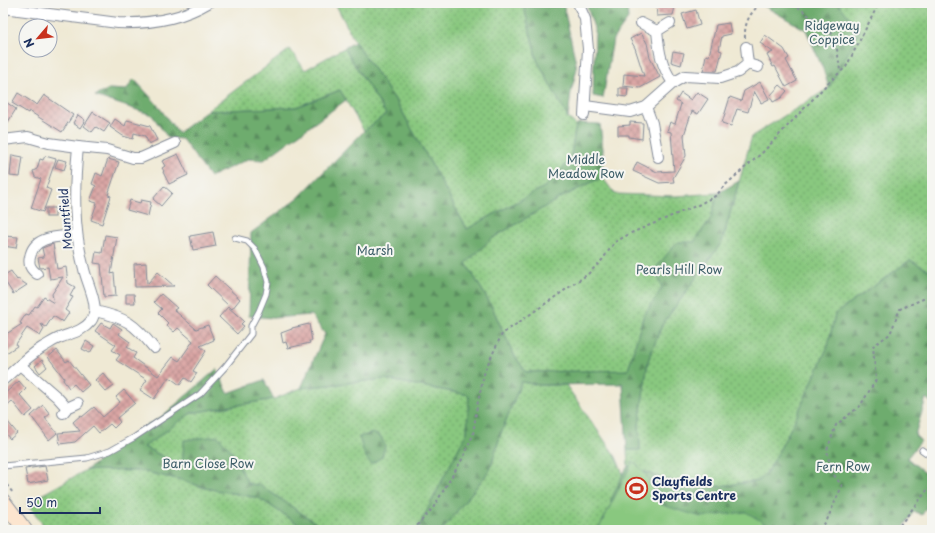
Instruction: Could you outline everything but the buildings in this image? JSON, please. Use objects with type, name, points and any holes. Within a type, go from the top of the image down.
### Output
[{"type":"street","points":[[3,8],[134,23],[152,22],[182,15],[208,3]]},
{"type":"street","points":[[578,3],[585,19],[588,49],[584,110],[630,112],[646,107],[673,82],[685,76],[720,78],[738,72],[753,65],[746,47]]},
{"type":"street","points":[[641,23],[657,31]]},
{"type":"street","points":[[657,31],[670,23]]},
{"type":"street","points":[[657,31],[660,55],[666,71],[673,82]]},
{"type":"street","points":[[646,107],[652,122],[658,157]]},
{"type":"street","points":[[3,140],[28,137],[49,144],[107,150],[133,158],[141,158],[175,143]]},
{"type":"street","name":"Mountfield","points":[[78,147],[75,201],[77,235],[82,260],[93,297],[95,311]]},
{"type":"street","points":[[37,274],[32,270],[29,260],[31,250],[35,244],[48,239],[77,235]]},
{"type":"street","points":[[3,380],[31,356],[47,345],[86,326],[91,320],[95,311],[115,316],[129,322],[142,333],[154,348]]},
{"type":"street","points":[[20,366],[57,397],[65,411],[78,403]]},
{"type":"street","points":[[3,501],[25,530]]},
{"type":"lane","points":[[3,466],[87,458],[110,451],[136,437],[200,394],[225,367],[251,334],[251,326],[266,294],[268,282],[264,267],[255,249],[247,241],[235,238]]},
{"type":"lane","points":[[922,450],[932,457]]},
{"type":"path","points":[[746,47],[746,22],[752,12],[762,3]]},
{"type":"path","points":[[793,3],[808,15],[822,21],[832,34],[836,44],[840,72]]},
{"type":"path","points":[[413,530],[434,508],[464,456],[473,436],[477,406],[486,370],[502,334],[588,274],[602,260],[615,242],[631,233],[698,205],[717,195],[723,187],[763,152],[829,82],[846,67],[879,3]]},
{"type":"path","points":[[820,530],[827,520],[842,486],[831,471],[827,450],[836,425],[860,406],[876,380],[873,346],[890,334],[900,309],[923,299],[932,298]]},
{"type":"path","points":[[896,530],[932,484]]},
{"type":"green space","points":[[335,3],[523,3],[537,60],[568,118],[576,125],[570,160],[546,186],[467,229],[398,104],[355,42]]},
{"type":"green space","points":[[523,3],[563,3],[577,68],[571,92],[568,118],[537,60]]},
{"type":"green space","points":[[586,3],[627,3],[628,19],[613,39],[603,98],[593,96],[595,31]]},
{"type":"green space","name":"Ridgeway Coppice","points":[[759,3],[838,3],[860,31],[829,88],[823,69],[806,30]]},
{"type":"green space","points":[[838,3],[932,3],[932,272],[910,260],[835,314],[828,346],[794,422],[770,468],[759,481],[704,488],[668,480],[628,466],[627,450],[640,450],[639,425],[648,361],[662,325],[722,242],[752,136],[829,88],[839,62],[859,31]]},
{"type":"green space","name":"Marsh","points":[[355,42],[398,104],[467,229],[546,186],[570,160],[576,125],[579,123],[600,124],[603,149],[602,177],[558,199],[491,239],[466,263],[491,305],[514,355],[526,372],[628,370],[643,317],[662,288],[655,269],[677,242],[694,242],[711,218],[718,193],[739,181],[722,242],[662,325],[648,361],[639,425],[640,450],[627,450],[623,384],[540,385],[521,382],[501,433],[490,470],[442,530],[417,530],[467,432],[469,395],[384,379],[301,388],[325,334],[311,315],[273,318],[249,316],[251,233],[298,198],[364,131],[386,114],[344,48]]},
{"type":"green space","points":[[344,48],[386,114],[364,131],[340,90],[296,107],[207,111],[290,49],[305,70]]},
{"type":"green space","points":[[134,79],[156,103],[178,133],[207,111],[296,107],[340,90],[346,100],[264,160],[248,159],[210,177],[182,139],[168,138],[152,115],[95,96],[109,89],[126,90]]},
{"type":"green space","points":[[602,177],[615,194],[676,196],[718,193],[711,218],[643,317],[628,371],[526,372],[514,355],[491,305],[466,263],[491,239],[558,199]]},
{"type":"green space","name":"Fern Row","points":[[910,260],[932,272],[932,403],[926,398],[915,435],[921,441],[907,458],[929,476],[932,472],[932,498],[922,515],[914,511],[902,530],[774,530],[722,521],[624,509],[610,502],[628,466],[668,480],[704,488],[759,481],[770,468],[794,422],[828,346],[835,314]]},
{"type":"green space","name":"Barn Close Row","points":[[217,369],[228,393],[264,380],[274,399],[191,413],[144,447],[182,466],[184,440],[218,436],[233,453],[248,484],[260,485],[326,530],[307,530],[259,498],[205,488],[182,480],[141,471],[86,470],[146,426],[160,418]]},
{"type":"green space","points":[[384,379],[469,395],[467,432],[417,530],[326,530],[260,485],[248,484],[233,453],[182,466],[144,447],[191,413],[274,399],[301,388]]},
{"type":"green space","points":[[521,382],[540,385],[566,385],[616,457],[623,474],[611,502],[624,509],[772,530],[442,530],[490,470],[501,433]]},
{"type":"green space","points":[[373,433],[381,437],[385,446],[382,457],[371,464],[365,456],[359,437]]},
{"type":"green space","name":"Clayfields Sports Centre","points":[[633,461],[644,472],[662,505],[701,517],[746,512],[776,530],[598,530]]},
{"type":"green space","points":[[86,470],[141,471],[182,480],[205,488],[259,498],[307,530],[47,530],[27,503]]},
{"type":"place","name":"Clayfields Sports Centre","points":[[636,488]]},
{"type":"park label","name":"Middle Meadow Row","points":[[586,166]]},
{"type":"park label","name":"Pearls Hill Row","points":[[679,269]]}]
